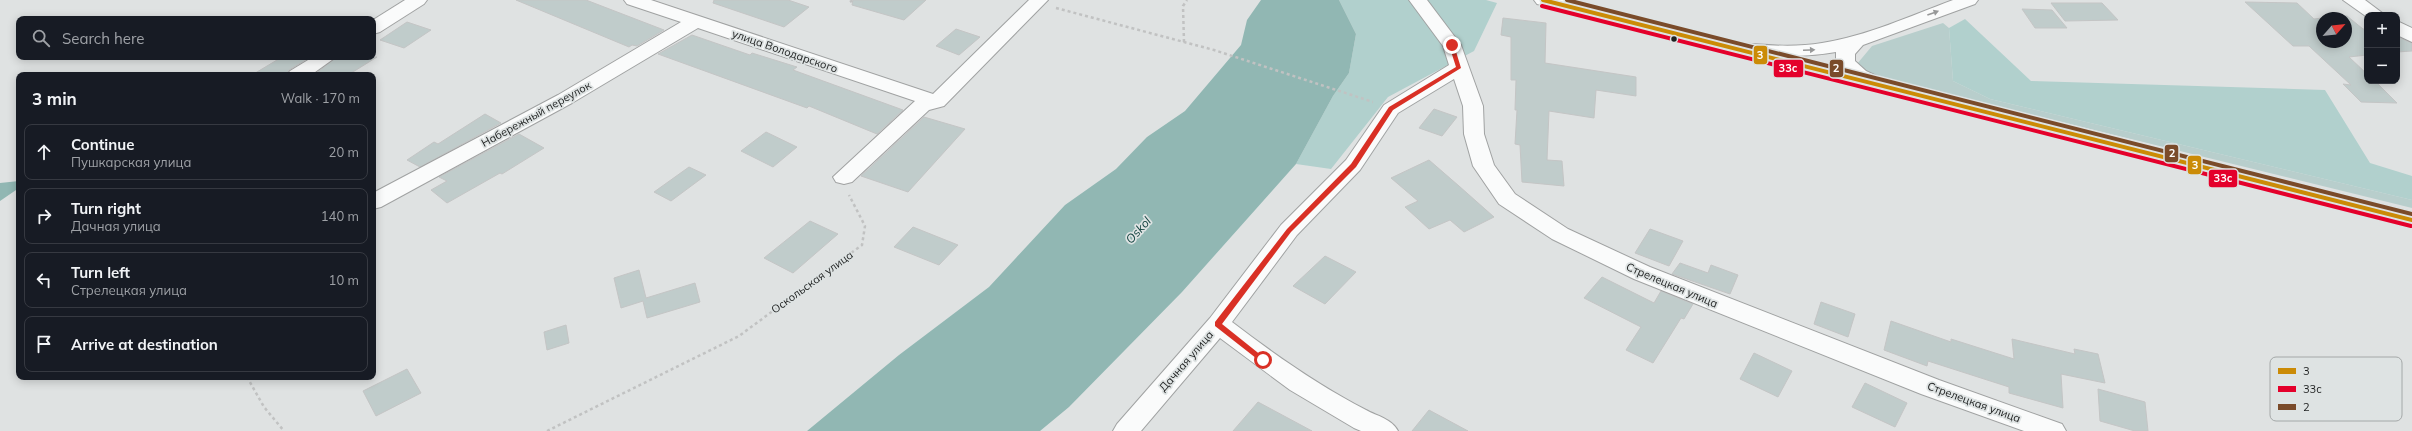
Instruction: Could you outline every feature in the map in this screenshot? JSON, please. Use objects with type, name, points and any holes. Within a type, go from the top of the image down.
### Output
[{"type":"street","points":[[376,26],[418,0]]},
{"type":"street","name":"улица Володарского","points":[[633,0],[937,102]]},
{"type":"street","name":"Стрелецкая улица","points":[[1418,0],[1452,45],[1473,106],[1474,134],[1484,166],[1507,199],[1560,234],[1642,273],[1725,308],[1930,387],[2053,431]]},
{"type":"street","points":[[1543,0],[1889,89],[2412,220]]},
{"type":"street","points":[[1728,48],[1783,51],[1820,49],[1856,42],[1969,0]]},
{"type":"street","points":[[2352,0],[2371,12]]},
{"type":"street","points":[[844,177],[922,106],[937,102],[946,91],[1037,1]]},
{"type":"street","name":"Набережный переулок","points":[[376,200],[565,99],[696,21]]},
{"type":"street","points":[[2400,29],[2412,36]]},
{"type":"street","points":[[1856,42],[1845,53],[1846,63],[1859,75],[1889,89]]},
{"type":"street","points":[[303,72],[321,60]]},
{"type":"street","name":"Дачная улица","points":[[1126,431],[1218,324],[1289,230],[1353,165],[1391,109],[1459,67]]},
{"type":"street","points":[[1218,324],[1263,360],[1361,420],[1385,431]]},
{"type":"path","points":[[1184,42],[1184,6],[1186,0]]},
{"type":"path","points":[[1037,1],[1214,50],[1344,91],[1391,109]]},
{"type":"path","name":"Оскольская улица","points":[[547,431],[739,336],[862,245],[865,226],[852,202],[844,177]]},
{"type":"path","points":[[249,380],[264,407],[284,431]]},
{"type":"shaded area","points":[[1339,0],[1486,0],[1497,3],[1474,51],[1388,97],[1331,169],[1296,164],[1333,96],[1349,73],[1356,34]]},
{"type":"shaded area","points":[[1965,19],[2031,81],[2325,90],[2370,163],[2412,176],[2412,200],[1990,99],[1953,81],[1949,28]]},
{"type":"shaded area","points":[[1943,23],[1949,28],[1953,81],[1990,99],[2412,200],[2412,208],[1882,78],[1865,71],[1857,64],[1872,46]]},
{"type":"water","name":"Oskol","points":[[1261,0],[1339,0],[1356,34],[1349,73],[1333,96],[1296,164],[1182,292],[1069,407],[1040,431],[807,431],[899,355],[989,287],[1065,205],[1116,169],[1147,137],[1185,111],[1241,45],[1247,20]]},
{"type":"water","points":[[16,181],[16,190],[0,201],[0,183]]},
{"type":"building","points":[[516,0],[586,0],[664,30],[637,46],[632,45],[629,47]]},
{"type":"building","points":[[714,0],[788,0],[809,7],[784,27],[713,3]]},
{"type":"building","points":[[853,0],[926,0],[904,20],[852,5]]},
{"type":"building","points":[[2245,2],[2297,3],[2314,19],[2316,19],[2316,48],[2352,48],[2352,20],[2364,29],[2364,55],[2349,57],[2364,71],[2364,84],[2378,84],[2397,103],[2361,102],[2343,84],[2351,85],[2309,46],[2293,46]]},
{"type":"building","points":[[2051,3],[2102,3],[2118,20],[2065,21]]},
{"type":"building","points":[[2022,9],[2052,10],[2067,28],[2035,28]]},
{"type":"building","points":[[1503,18],[1546,23],[1545,63],[1636,77],[1636,96],[1596,90],[1594,118],[1549,111],[1547,160],[1562,161],[1564,186],[1522,182],[1520,145],[1515,144],[1517,110],[1515,110],[1516,80],[1511,80],[1511,37],[1501,35]]},
{"type":"building","points":[[407,22],[431,30],[404,48],[380,40]]},
{"type":"building","points":[[956,29],[980,37],[959,55],[936,46]]},
{"type":"building","points":[[692,35],[750,55],[752,53],[797,67],[793,70],[903,110],[877,134],[809,106],[807,108],[658,54]]},
{"type":"building","points":[[2400,38],[2412,43],[2412,51],[2400,52]]},
{"type":"building","points":[[277,60],[305,60],[288,72],[257,72]]},
{"type":"building","points":[[333,60],[372,60],[353,72],[318,72]]},
{"type":"building","points":[[1434,109],[1457,117],[1442,136],[1419,128]]},
{"type":"building","points":[[485,114],[501,123],[420,167],[407,160],[434,142],[438,144]]},
{"type":"building","points":[[924,117],[965,129],[908,192],[861,176]]},
{"type":"building","points":[[766,132],[797,147],[773,167],[741,151]]},
{"type":"building","points":[[519,134],[544,148],[502,174],[500,173],[447,203],[431,190],[447,181],[439,177]]},
{"type":"building","points":[[1429,160],[1494,217],[1464,232],[1450,220],[1429,229],[1405,207],[1418,201],[1391,178]]},
{"type":"building","points":[[689,167],[706,175],[671,201],[654,192]]},
{"type":"building","points":[[810,221],[838,234],[793,273],[764,258]]},
{"type":"building","points":[[913,227],[958,245],[939,265],[894,247]]},
{"type":"building","points":[[1650,229],[1683,241],[1669,266],[1635,253]]},
{"type":"building","points":[[1325,256],[1356,272],[1325,304],[1293,286]]},
{"type":"building","points":[[1680,263],[1708,273],[1711,265],[1738,275],[1730,294],[1672,274]]},
{"type":"building","points":[[639,270],[646,298],[695,283],[700,302],[647,318],[643,301],[621,308],[614,278]]},
{"type":"building","points":[[1602,277],[1654,303],[1661,291],[1693,304],[1684,319],[1681,318],[1653,363],[1626,350],[1641,327],[1584,298]]},
{"type":"building","points":[[1821,302],[1855,314],[1848,337],[1814,324]]},
{"type":"building","points":[[1891,321],[1951,342],[1951,339],[2014,359],[2012,339],[2075,354],[2074,349],[2098,354],[2105,383],[2061,374],[2063,408],[2009,393],[2009,387],[1928,361],[1927,366],[1884,350]]},
{"type":"building","points":[[566,325],[569,343],[547,350],[544,332]]},
{"type":"building","points":[[1754,353],[1792,371],[1778,397],[1740,379]]},
{"type":"building","points":[[407,369],[421,393],[376,416],[363,391]]},
{"type":"building","points":[[1865,383],[1907,403],[1895,427],[1852,407]]},
{"type":"building","points":[[2098,389],[2145,402],[2148,431],[2135,431],[2100,421]]},
{"type":"building","points":[[1258,402],[1312,431],[1233,431]]},
{"type":"building","points":[[1429,410],[1468,431],[1412,431]]},
{"type":"transit line","name":"3","points":[[1543,0],[2412,220]]},
{"type":"transit line","name":"2","points":[[1567,0],[2412,214]]},
{"type":"transit line","name":"33с","points":[[1542,6],[2411,226]]},
{"type":"route","points":[[1263,360],[1218,324],[1289,230],[1353,165],[1391,109],[1418,94],[1437,80],[1459,67],[1452,45]]}]
